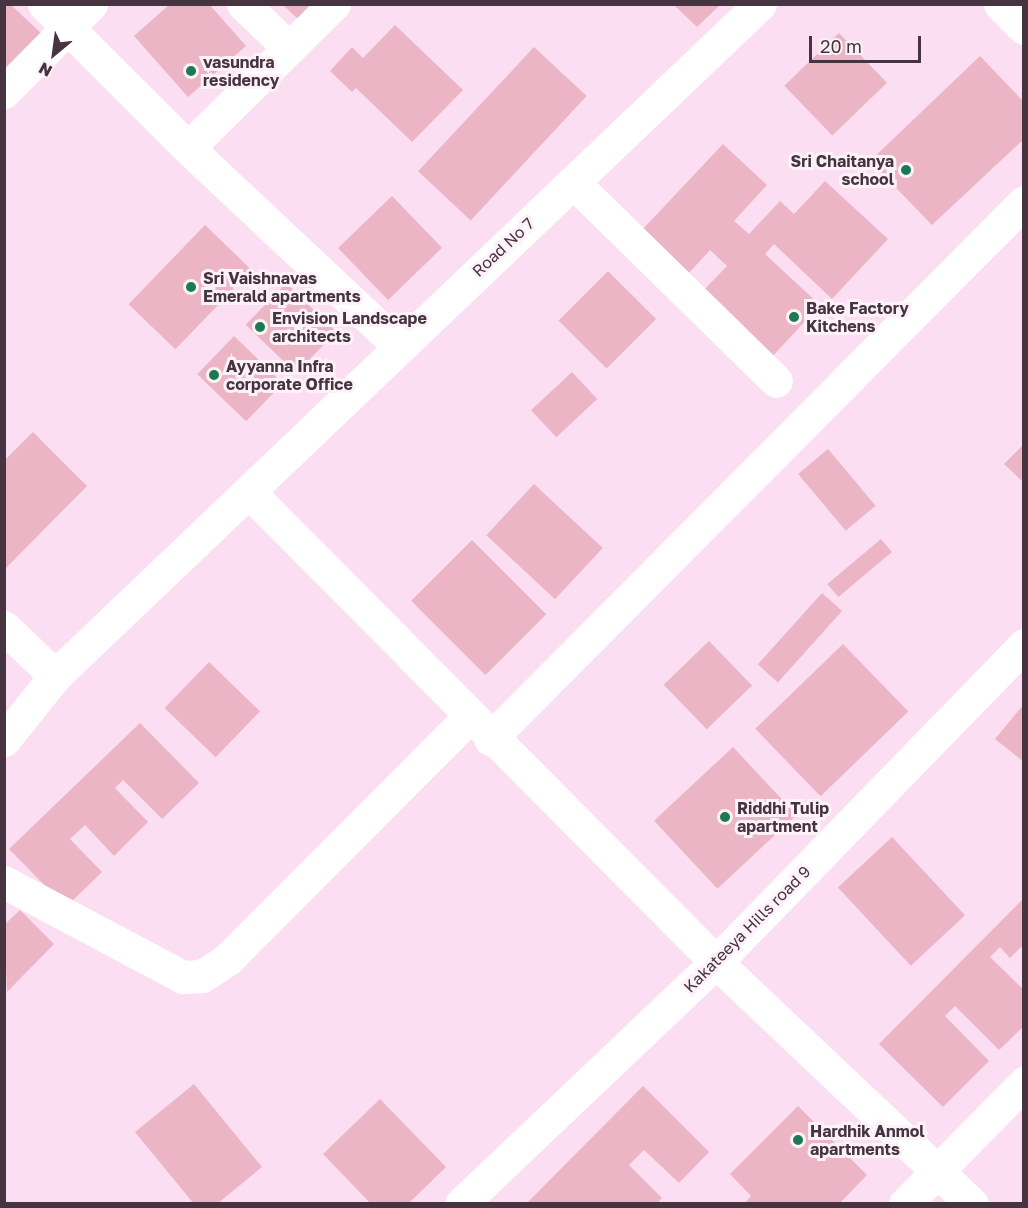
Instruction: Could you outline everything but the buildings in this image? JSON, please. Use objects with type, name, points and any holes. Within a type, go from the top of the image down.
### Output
[{"type":"street","points":[[44,4],[188,148],[399,346]]},
{"type":"street","points":[[4,92],[90,4]]},
{"type":"street","points":[[243,4],[290,48]]},
{"type":"street","points":[[188,148],[334,4]]},
{"type":"street","name":"Road No 7","points":[[4,740],[55,676],[250,493],[399,346],[760,4]]},
{"type":"street","points":[[1000,4],[1023,28]]},
{"type":"street","points":[[573,182],[776,381]]},
{"type":"street","points":[[4,882],[183,976],[202,976],[228,959],[479,728],[1023,202]]},
{"type":"street","points":[[250,493],[479,728],[716,962],[972,1203]]},
{"type":"street","points":[[4,627],[55,676]]},
{"type":"street","name":"Kakateeya Hills road 9","points":[[461,1203],[716,962],[1023,645]]},
{"type":"street","points":[[905,1203],[1023,1083]]},
{"type":"place","name":"vasundra residency","points":[[191,71]]},
{"type":"place","name":"Sri Chaitanya school","points":[[906,170]]},
{"type":"place","name":"Sri Vaishnavas Emerald apartments","points":[[191,287]]},
{"type":"place","name":"Bake Factory Kitchens","points":[[794,317]]},
{"type":"place","name":"Envision Landscape architects","points":[[260,327]]},
{"type":"place","name":"Ayyanna Infra corporate Office","points":[[214,375]]},
{"type":"place","name":"Riddhi Tulip apartment","points":[[725,817]]},
{"type":"place","name":"Hardhik Anmol apartments","points":[[798,1140]]}]
